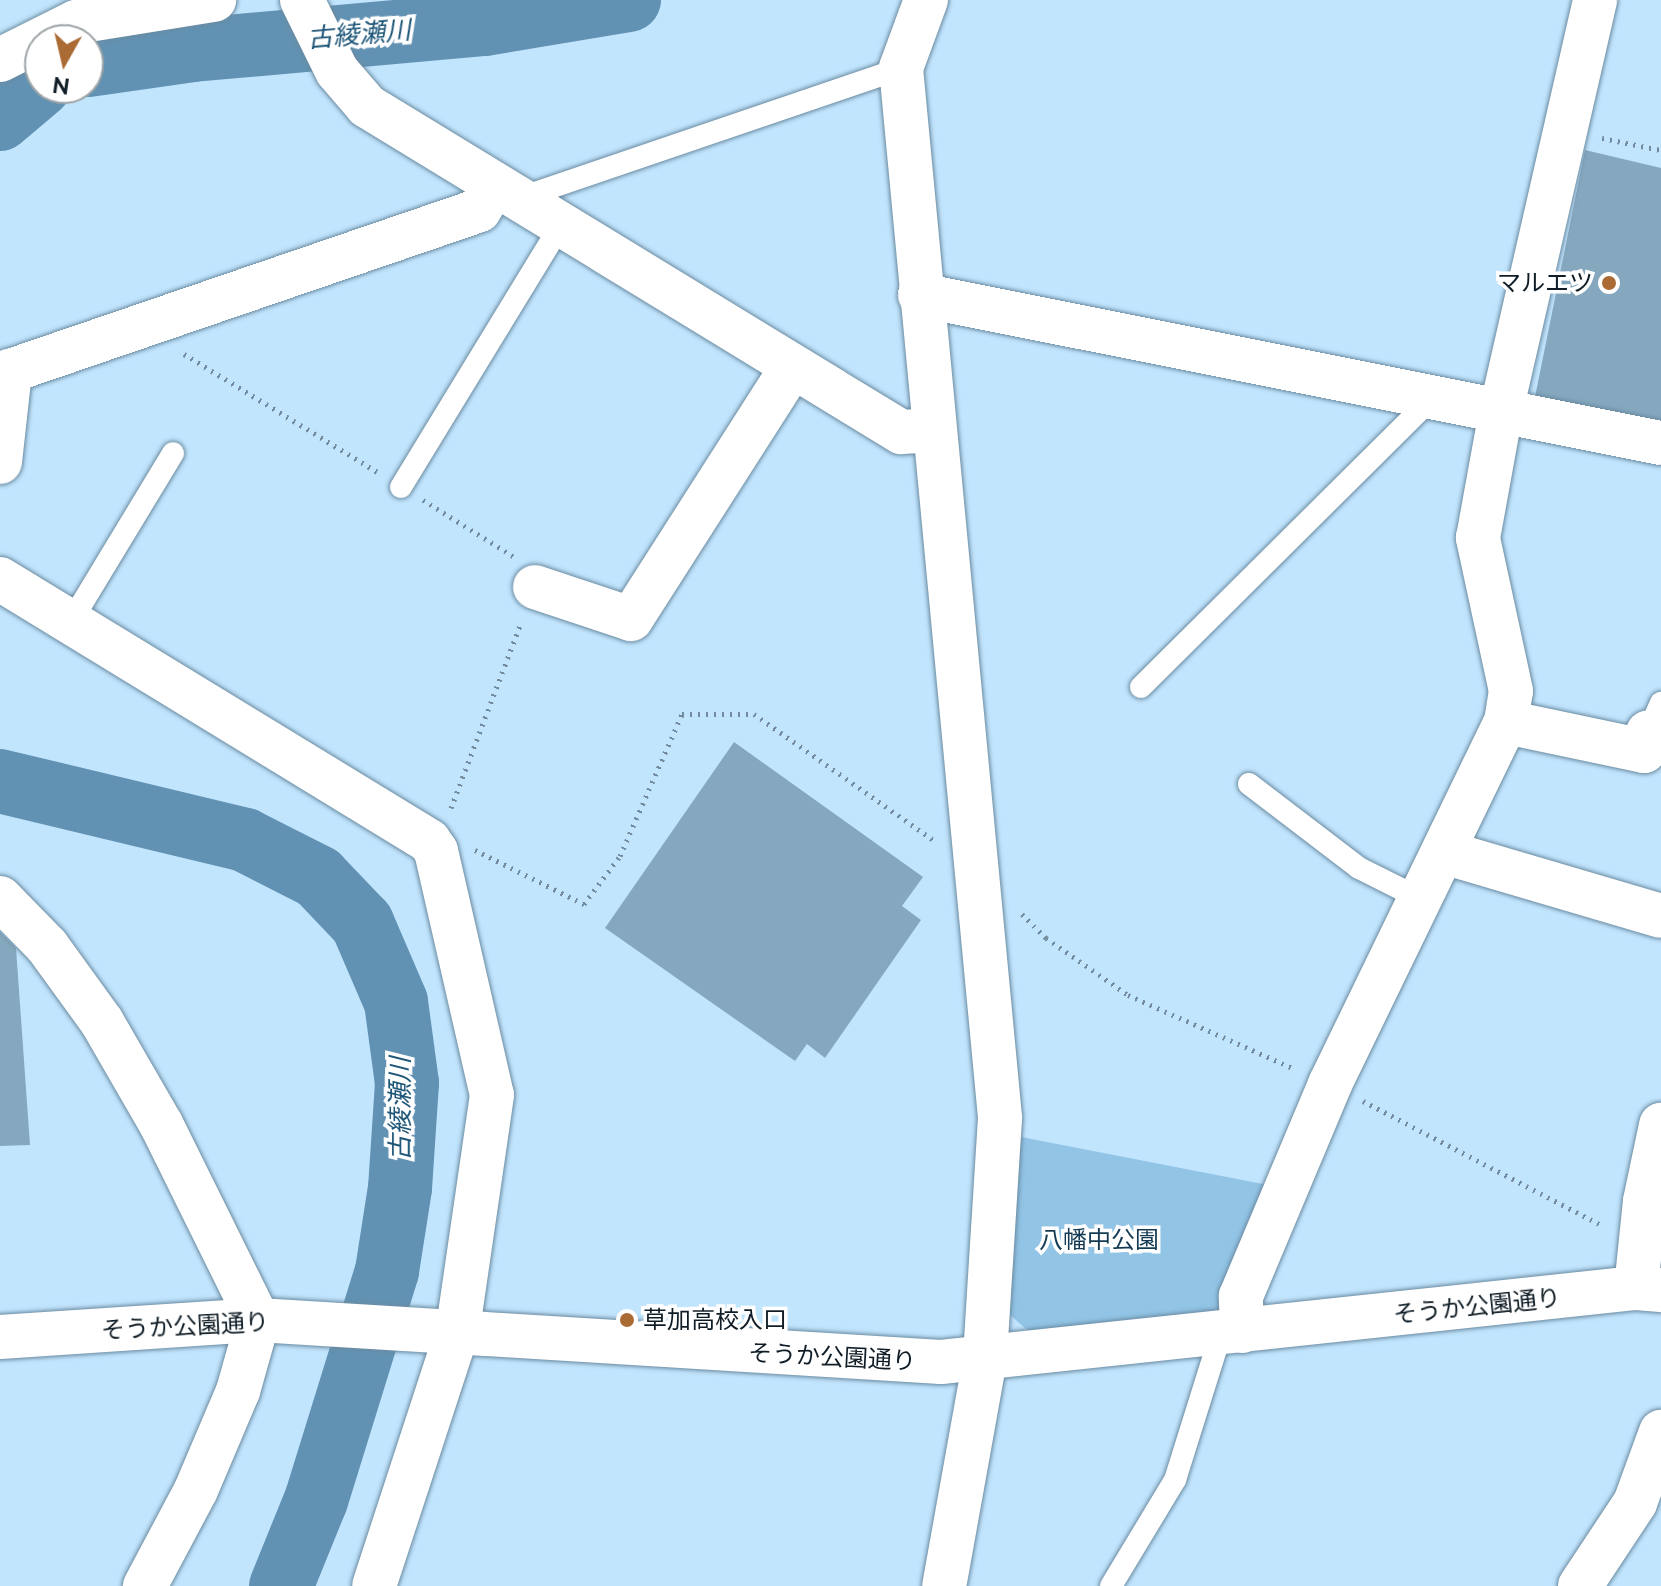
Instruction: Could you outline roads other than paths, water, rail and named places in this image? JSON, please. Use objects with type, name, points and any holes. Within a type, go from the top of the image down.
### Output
[{"type":"street","points":[[0,60],[76,22],[214,0]]},
{"type":"street","points":[[926,0],[901,68],[1000,1118],[985,1359],[944,1586]]},
{"type":"street","points":[[1232,1332],[1241,1296],[1330,1084],[1506,722],[1511,691],[1478,538],[1501,411],[1595,0]]},
{"type":"street","points":[[304,5],[337,71],[367,106],[901,432],[934,430]]},
{"type":"street","points":[[0,462],[10,371],[479,210],[506,192]]},
{"type":"street","points":[[920,295],[1661,443]]},
{"type":"street","points":[[535,587],[631,619],[792,367]]},
{"type":"street","points":[[0,579],[72,620],[429,841],[436,851],[492,1095],[444,1329],[377,1586]]},
{"type":"street","points":[[1506,722],[1644,751],[1654,718]]},
{"type":"street","points":[[1444,852],[1661,916]]},
{"type":"street","points":[[0,898],[47,946],[102,1022],[276,1321],[238,1391],[196,1490],[145,1586]]},
{"type":"street","points":[[1649,1289],[1645,1201],[1661,1125]]},
{"type":"street","name":"そうか公園通り","points":[[0,1337],[276,1321],[444,1329],[863,1361],[985,1359],[1649,1289]]},
{"type":"street","points":[[1580,1586],[1635,1503],[1661,1432]]},
{"type":"lane","points":[[506,192],[901,68]]},
{"type":"lane","points":[[401,487],[561,225]]},
{"type":"lane","points":[[1141,687],[1434,396]]},
{"type":"lane","points":[[72,620],[173,453]]},
{"type":"lane","points":[[1249,784],[1359,868],[1421,899]]},
{"type":"lane","points":[[1111,1586],[1175,1480],[1232,1332]]},
{"type":"waterway","name":"古綾瀬川","points":[[104,63],[193,50],[485,24],[629,0]]},
{"type":"waterway","name":"古綾瀬川","points":[[0,119],[24,99]]},
{"type":"waterway","name":"古綾瀬川","points":[[0,781],[245,840],[318,877],[362,923],[396,1002],[407,1083],[400,1188],[387,1271],[316,1500],[281,1586]]},
{"type":"place","name":"マルエツ","points":[[1609,283]]},
{"type":"place","name":"草加高校入口","points":[[627,1320]]},
{"type":"park label","name":"八幡中公園","points":[[1099,1240]]}]
